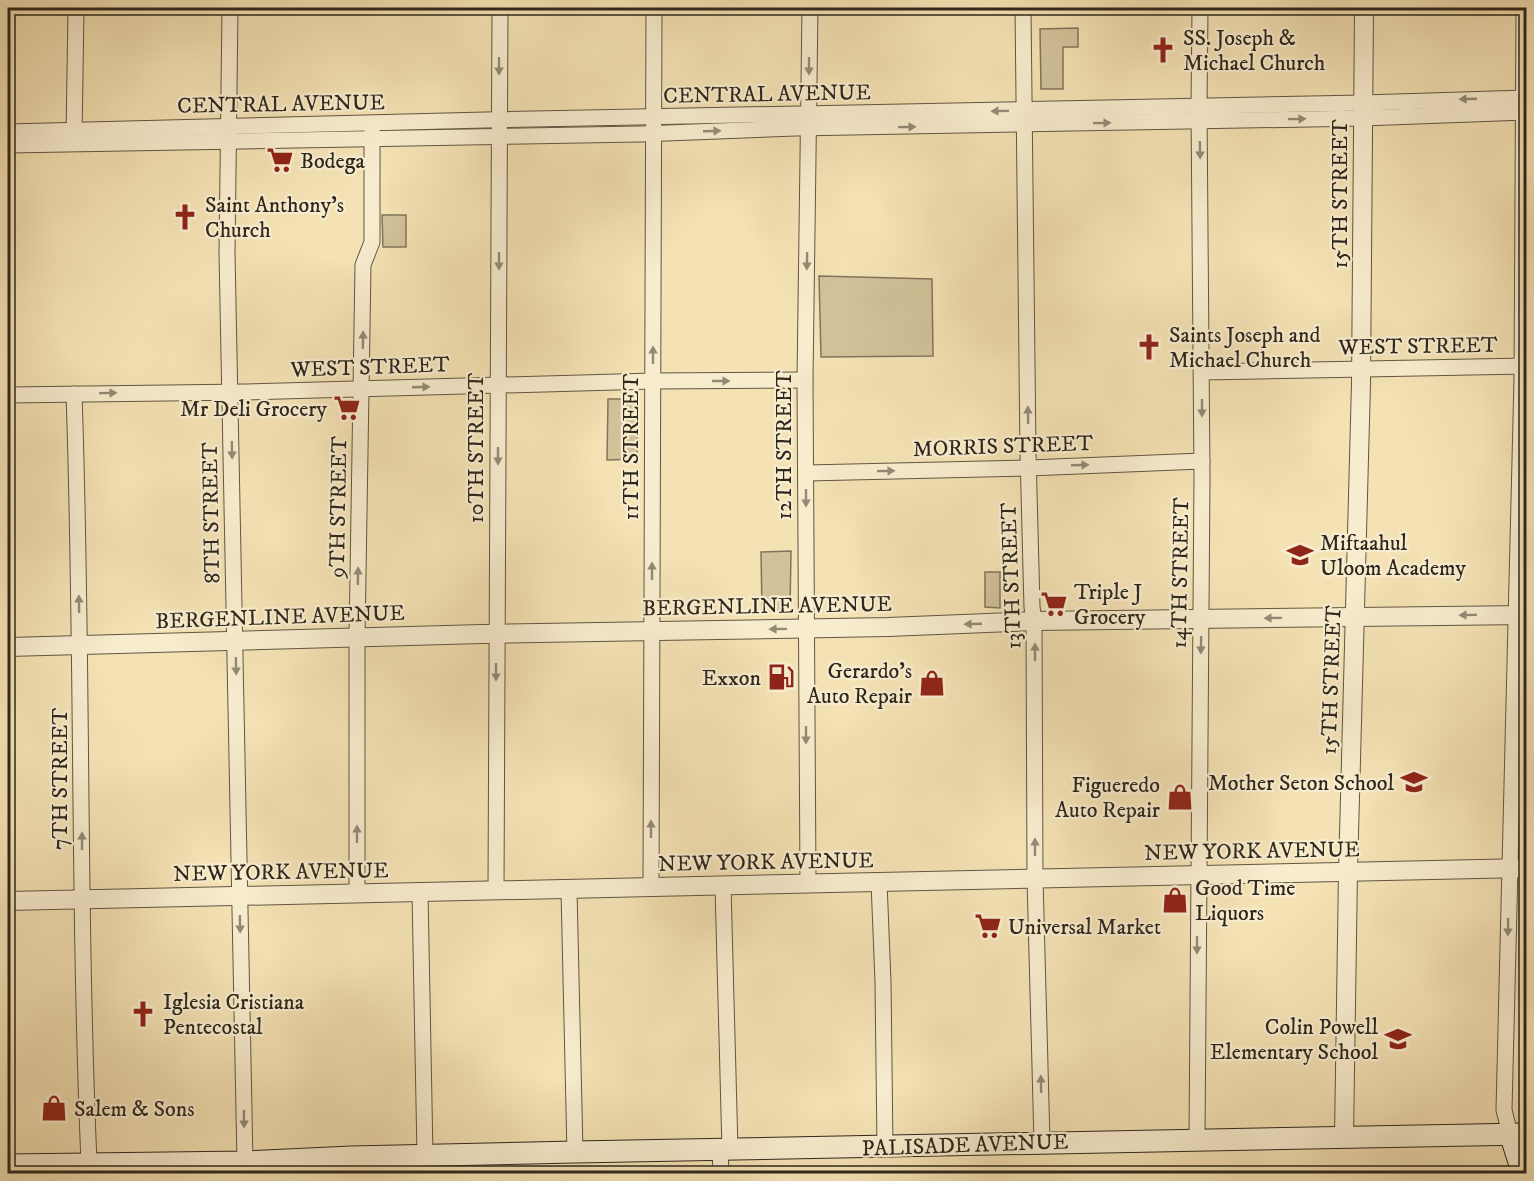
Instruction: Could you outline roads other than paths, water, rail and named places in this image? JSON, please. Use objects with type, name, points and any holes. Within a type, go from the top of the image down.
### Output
[{"type":"main road","name":"PALISADE AVENUE","points":[[8,1165],[245,1162],[575,1152],[1519,1134]]},
{"type":"main road","points":[[1519,1134],[1520,1173]]},
{"type":"street","points":[[74,138],[76,8]]},
{"type":"street","name":"8TH STREET","points":[[230,8],[227,253],[245,1162]]},
{"type":"street","name":"10TH STREET","points":[[496,890],[500,8]]},
{"type":"street","name":"11TH STREET","points":[[651,887],[654,8]]},
{"type":"street","name":"12TH STREET","points":[[808,883],[806,380],[810,8]]},
{"type":"street","name":"13TH STREET","points":[[1023,8],[1029,468],[1034,621],[1035,878],[1042,1142]]},
{"type":"street","name":"14TH STREET","points":[[1197,1139],[1202,461],[1200,8]]},
{"type":"street","name":"15TH STREET","points":[[1344,1137],[1348,872],[1361,369],[1364,8]]},
{"type":"street","points":[[1519,1134],[1504,1110],[1518,868],[1524,366],[1524,8]]},
{"type":"street","name":"CENTRAL AVENUE","points":[[8,145],[229,125],[500,136],[653,126],[809,121],[1363,111],[1525,105]]},
{"type":"street","name":"CENTRAL AVENUE","points":[[8,132],[74,138],[230,142],[500,120],[653,126]]},
{"type":"street","name":"9TH STREET","points":[[357,893],[357,637],[363,266],[372,242],[371,132]]},
{"type":"street","name":"WEST STREET","points":[[1202,372],[1524,366]]},
{"type":"street","name":"WEST STREET","points":[[8,395],[231,392],[653,381],[806,380]]},
{"type":"street","name":"7TH STREET","points":[[74,394],[80,646],[82,899],[89,1163]]},
{"type":"street","name":"MORRIS STREET","points":[[806,473],[1202,461]]},
{"type":"street","name":"BERGENLINE AVENUE","points":[[8,647],[357,637],[888,627],[1034,621],[1521,615]]},
{"type":"street","name":"NEW YORK AVENUE","points":[[8,901],[1518,868]]},
{"type":"street","points":[[879,882],[885,1147]]},
{"type":"street","points":[[721,1173],[725,1150],[723,886]]},
{"type":"street","points":[[569,890],[575,1152]]},
{"type":"street","points":[[420,892],[425,1156]]},
{"type":"place","name":"SS. Joseph & Michael Church","points":[[1163,50]]},
{"type":"place","name":"Bodega","points":[[280,160]]},
{"type":"place","name":"Saint Anthony's Church","points":[[185,217]]},
{"type":"place","name":"Saints Joseph and Michael Church","points":[[1149,347]]},
{"type":"place","name":"Mr Deli Grocery","points":[[347,408]]},
{"type":"place","name":"Miftaahul Uloom Academy","points":[[1300,555]]},
{"type":"place","name":"Triple J Grocery","points":[[1054,604]]},
{"type":"place","name":"Exxon","points":[[781,677]]},
{"type":"place","name":"Gerardo's Auto Repair","points":[[932,683]]},
{"type":"place","name":"Mother Seton School","points":[[1414,782]]},
{"type":"place","name":"Figueredo Auto Repair","points":[[1180,797]]},
{"type":"place","name":"Good Time Liquors","points":[[1175,900]]},
{"type":"place","name":"Universal Market","points":[[988,926]]},
{"type":"place","name":"Iglesia Cristiana Pentecostal","points":[[143,1014]]},
{"type":"place","name":"Colin Powell Elementary School","points":[[1398,1039]]},
{"type":"place","name":"Salem & Sons","points":[[54,1108]]}]
